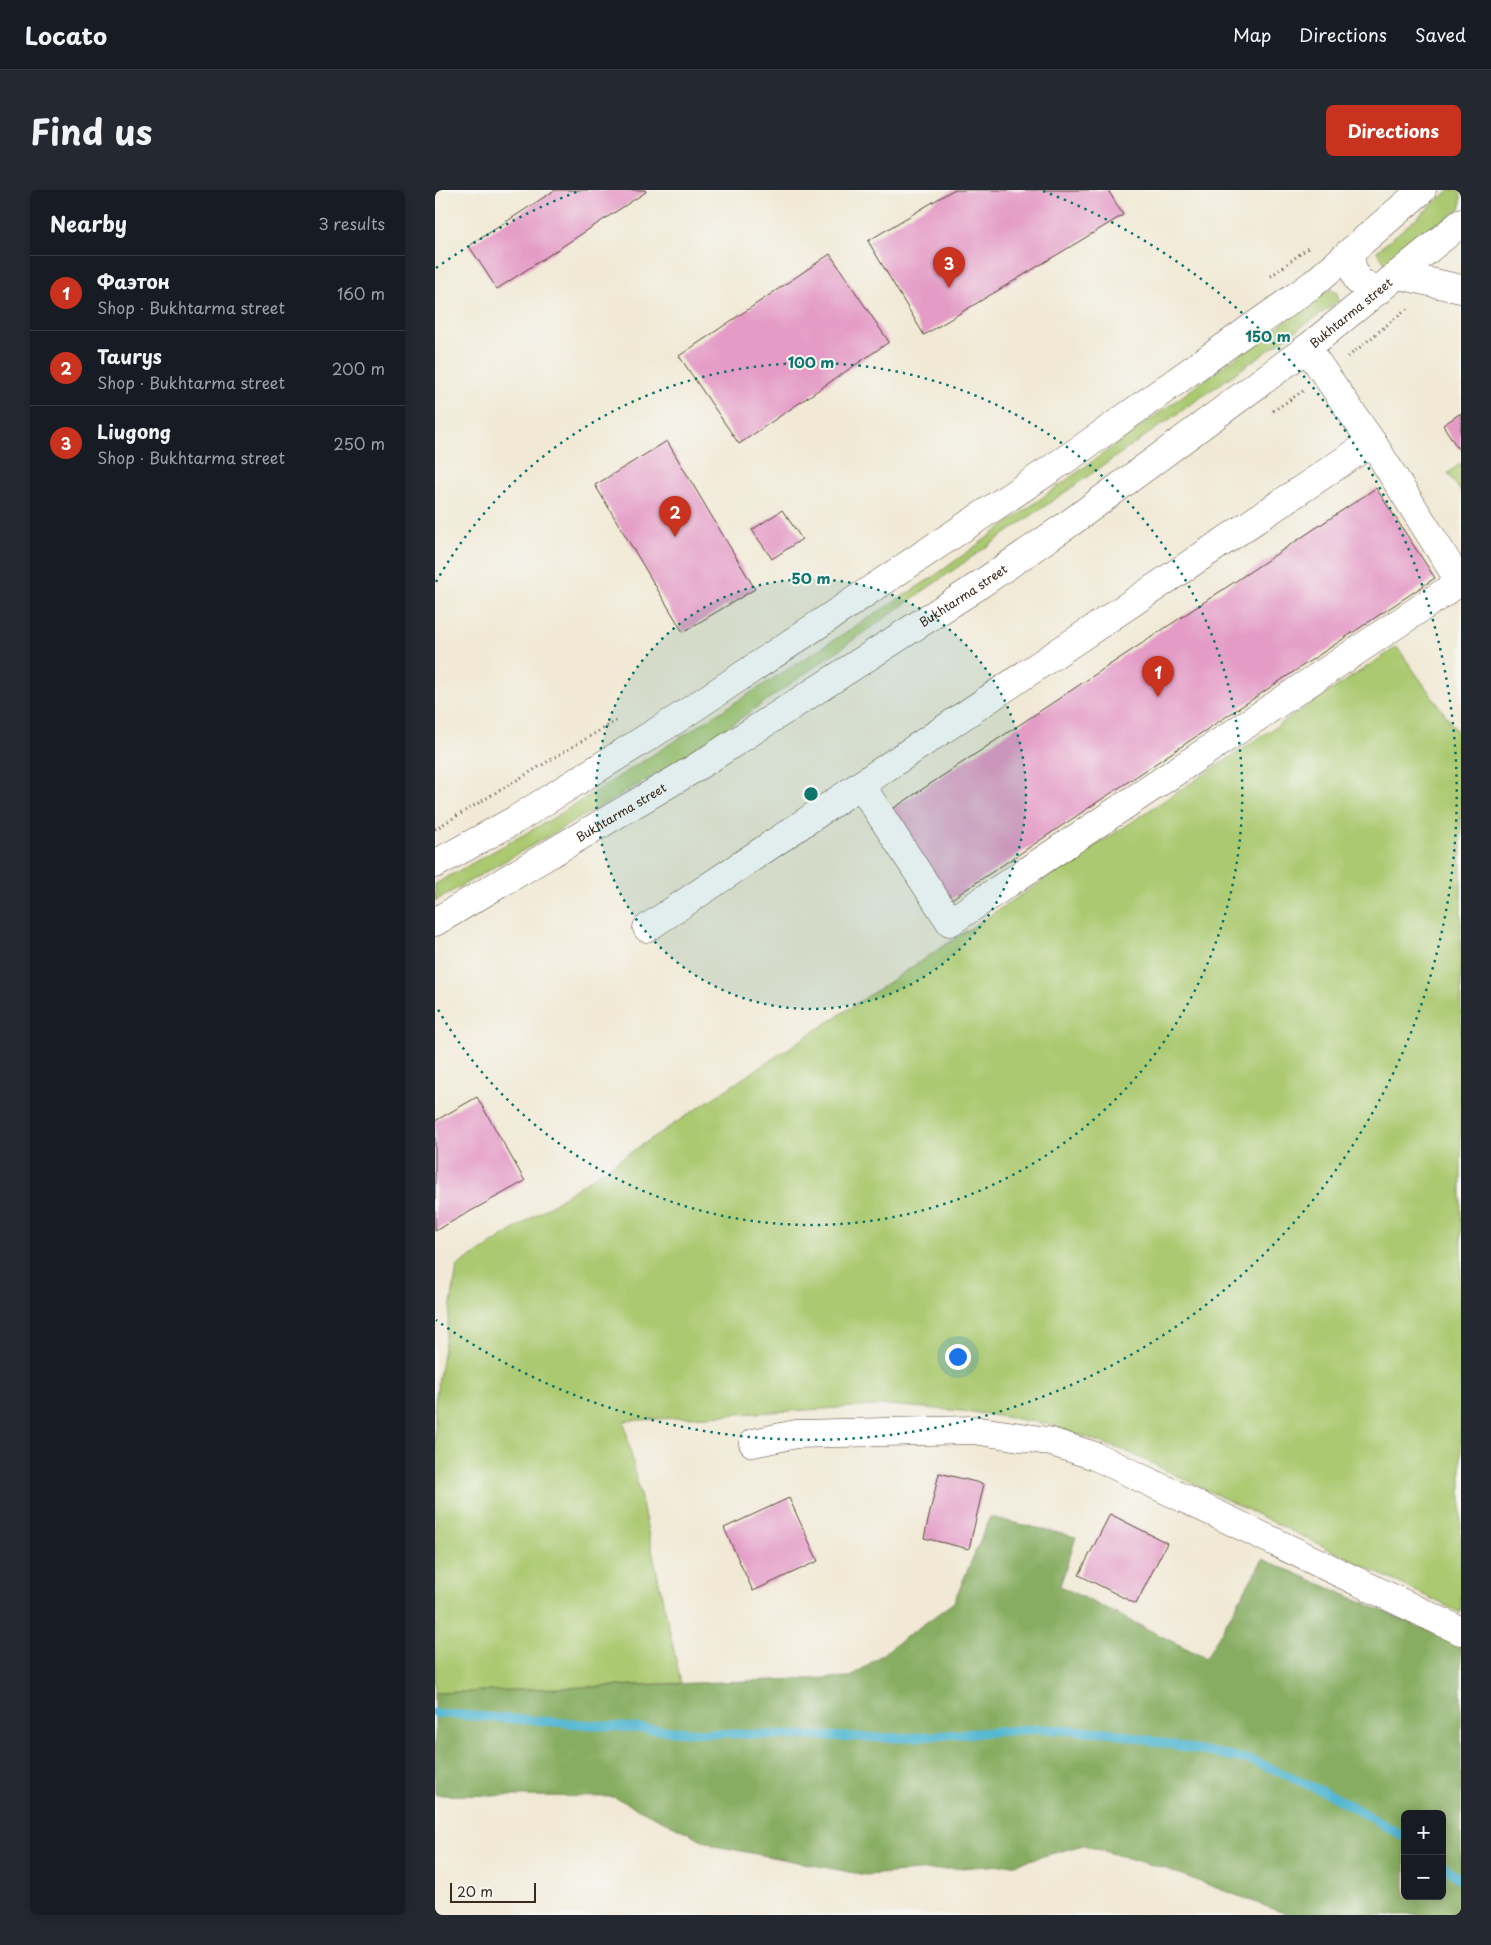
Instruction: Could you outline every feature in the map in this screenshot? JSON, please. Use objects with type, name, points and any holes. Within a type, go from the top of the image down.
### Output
[{"type":"main road","points":[[435,864],[515,820],[680,717],[861,598],[1078,451],[1313,284],[1422,190]]},
{"type":"main road","name":"Bukhtarma street","points":[[435,922],[675,780],[969,592],[1070,523],[1307,348],[1461,223]]},
{"type":"main road","points":[[1351,252],[1351,264],[1358,282],[1378,291]]},
{"type":"main road","points":[[1399,274],[1461,289]]},
{"type":"main road","points":[[861,785],[950,922],[1460,582],[1372,442],[1307,348]]},
{"type":"main road","points":[[647,928],[1372,442]]},
{"type":"main road","points":[[753,1443],[796,1434],[973,1430],[1048,1441],[1095,1456],[1461,1631]]},
{"type":"path","points":[[1263,282],[1311,246]]},
{"type":"path","points":[[435,829],[625,715]]},
{"type":"green space","points":[[1450,190],[1461,190],[1461,207],[1388,269],[1377,251]]},
{"type":"green space","points":[[1330,289],[1337,293],[1339,301],[681,760],[435,901],[435,884],[555,817],[933,577]]},
{"type":"green space","points":[[1461,463],[1461,492],[1448,473]]},
{"type":"green space","points":[[1397,647],[1461,737],[1461,1613],[1126,1451],[1047,1424],[973,1412],[889,1405],[624,1421],[681,1683],[435,1693],[435,1402],[457,1267]]},
{"type":"green space","points":[[990,1517],[1076,1537],[1060,1586],[1206,1658],[1263,1559],[1461,1645],[1461,1915],[1289,1915],[1166,1869],[1083,1845],[1015,1864],[865,1875],[715,1846],[614,1797],[435,1795],[435,1693],[851,1677],[954,1602]]},
{"type":"building","points":[[555,190],[645,190],[646,192],[497,289],[469,246]]},
{"type":"building","points":[[953,190],[1108,190],[1123,215],[924,335],[868,241]]},
{"type":"building","points":[[830,254],[889,342],[739,444],[679,356]]},
{"type":"building","points":[[1461,413],[1461,447],[1458,449],[1443,425]]},
{"type":"building","points":[[667,441],[755,589],[683,632],[595,485]]},
{"type":"building","points":[[1376,488],[1435,578],[941,906],[882,816]]},
{"type":"building","points":[[782,510],[802,539],[772,559],[752,530]]},
{"type":"building","points":[[477,1097],[525,1181],[435,1231],[435,1121]]},
{"type":"building","points":[[939,1473],[984,1484],[969,1549],[924,1538]]},
{"type":"building","points":[[789,1498],[818,1561],[753,1591],[724,1528]]},
{"type":"building","points":[[1110,1514],[1167,1543],[1136,1604],[1079,1575]]},
{"type":"waterway","points":[[435,1713],[701,1733],[901,1738],[1039,1729],[1108,1732],[1254,1761],[1333,1796],[1401,1835]]},
{"type":"waterway","points":[[1446,1868],[1461,1880]]},
{"type":"place","name":"Liugong","points":[[949,288]]},
{"type":"place","name":"Taurys","points":[[675,537]]},
{"type":"place","name":"Фаэтон","points":[[1158,697]]}]
